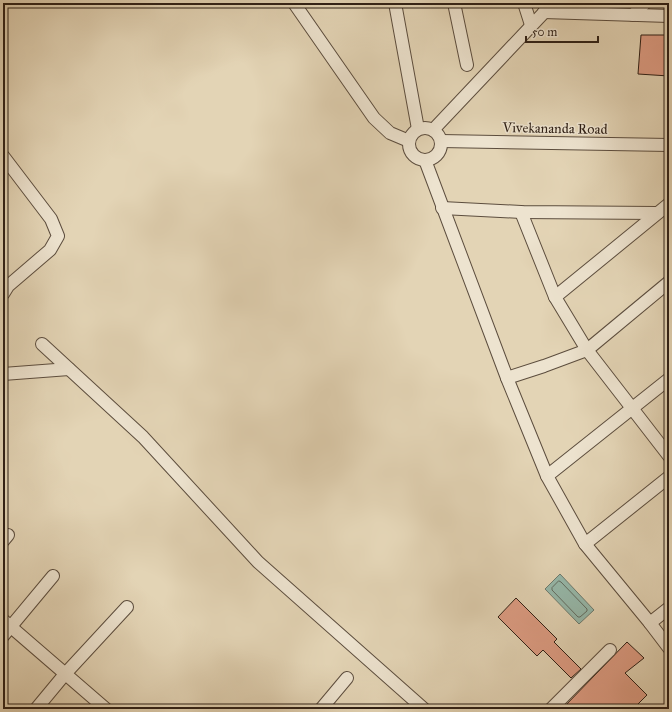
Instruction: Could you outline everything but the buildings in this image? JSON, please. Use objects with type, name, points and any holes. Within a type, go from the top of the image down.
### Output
[{"type":"street","points":[[294,3],[374,118],[390,133],[409,141]]},
{"type":"street","points":[[395,3],[418,129]]},
{"type":"street","points":[[454,3],[467,65]]},
{"type":"street","points":[[524,3],[531,26]]},
{"type":"street","points":[[433,130],[553,3]]},
{"type":"street","points":[[633,15],[645,3]]},
{"type":"street","points":[[544,12],[669,16]]},
{"type":"street","points":[[426,128],[433,130],[438,135],[441,141],[441,146],[437,154],[429,160],[418,159],[412,154],[409,148],[409,141],[412,134],[418,129],[426,128]]},
{"type":"street","name":"Vivekananda Road","points":[[441,141],[669,145]]},
{"type":"street","points":[[3,156],[51,218],[58,236],[50,250],[8,286],[3,294]]},
{"type":"street","points":[[425,160],[507,378],[547,476],[584,544],[669,648]]},
{"type":"street","points":[[555,297],[669,204]]},
{"type":"street","points":[[442,208],[521,212],[657,213]]},
{"type":"street","points":[[521,212],[555,297],[587,350],[669,456]]},
{"type":"street","points":[[507,378],[587,350],[669,282]]},
{"type":"street","points":[[42,344],[143,437],[258,562],[424,709]]},
{"type":"street","points":[[3,374],[69,369]]},
{"type":"street","points":[[547,476],[669,379]]},
{"type":"street","points":[[584,544],[669,477]]},
{"type":"street","points":[[54,576],[6,627],[106,709]]},
{"type":"street","points":[[36,709],[65,674],[127,607]]},
{"type":"street","points":[[650,623],[669,608]]},
{"type":"street","points":[[551,709],[610,650]]},
{"type":"street","points":[[321,709],[347,678]]},
{"type":"water","points":[[560,574],[594,610],[579,624],[545,589]]}]
